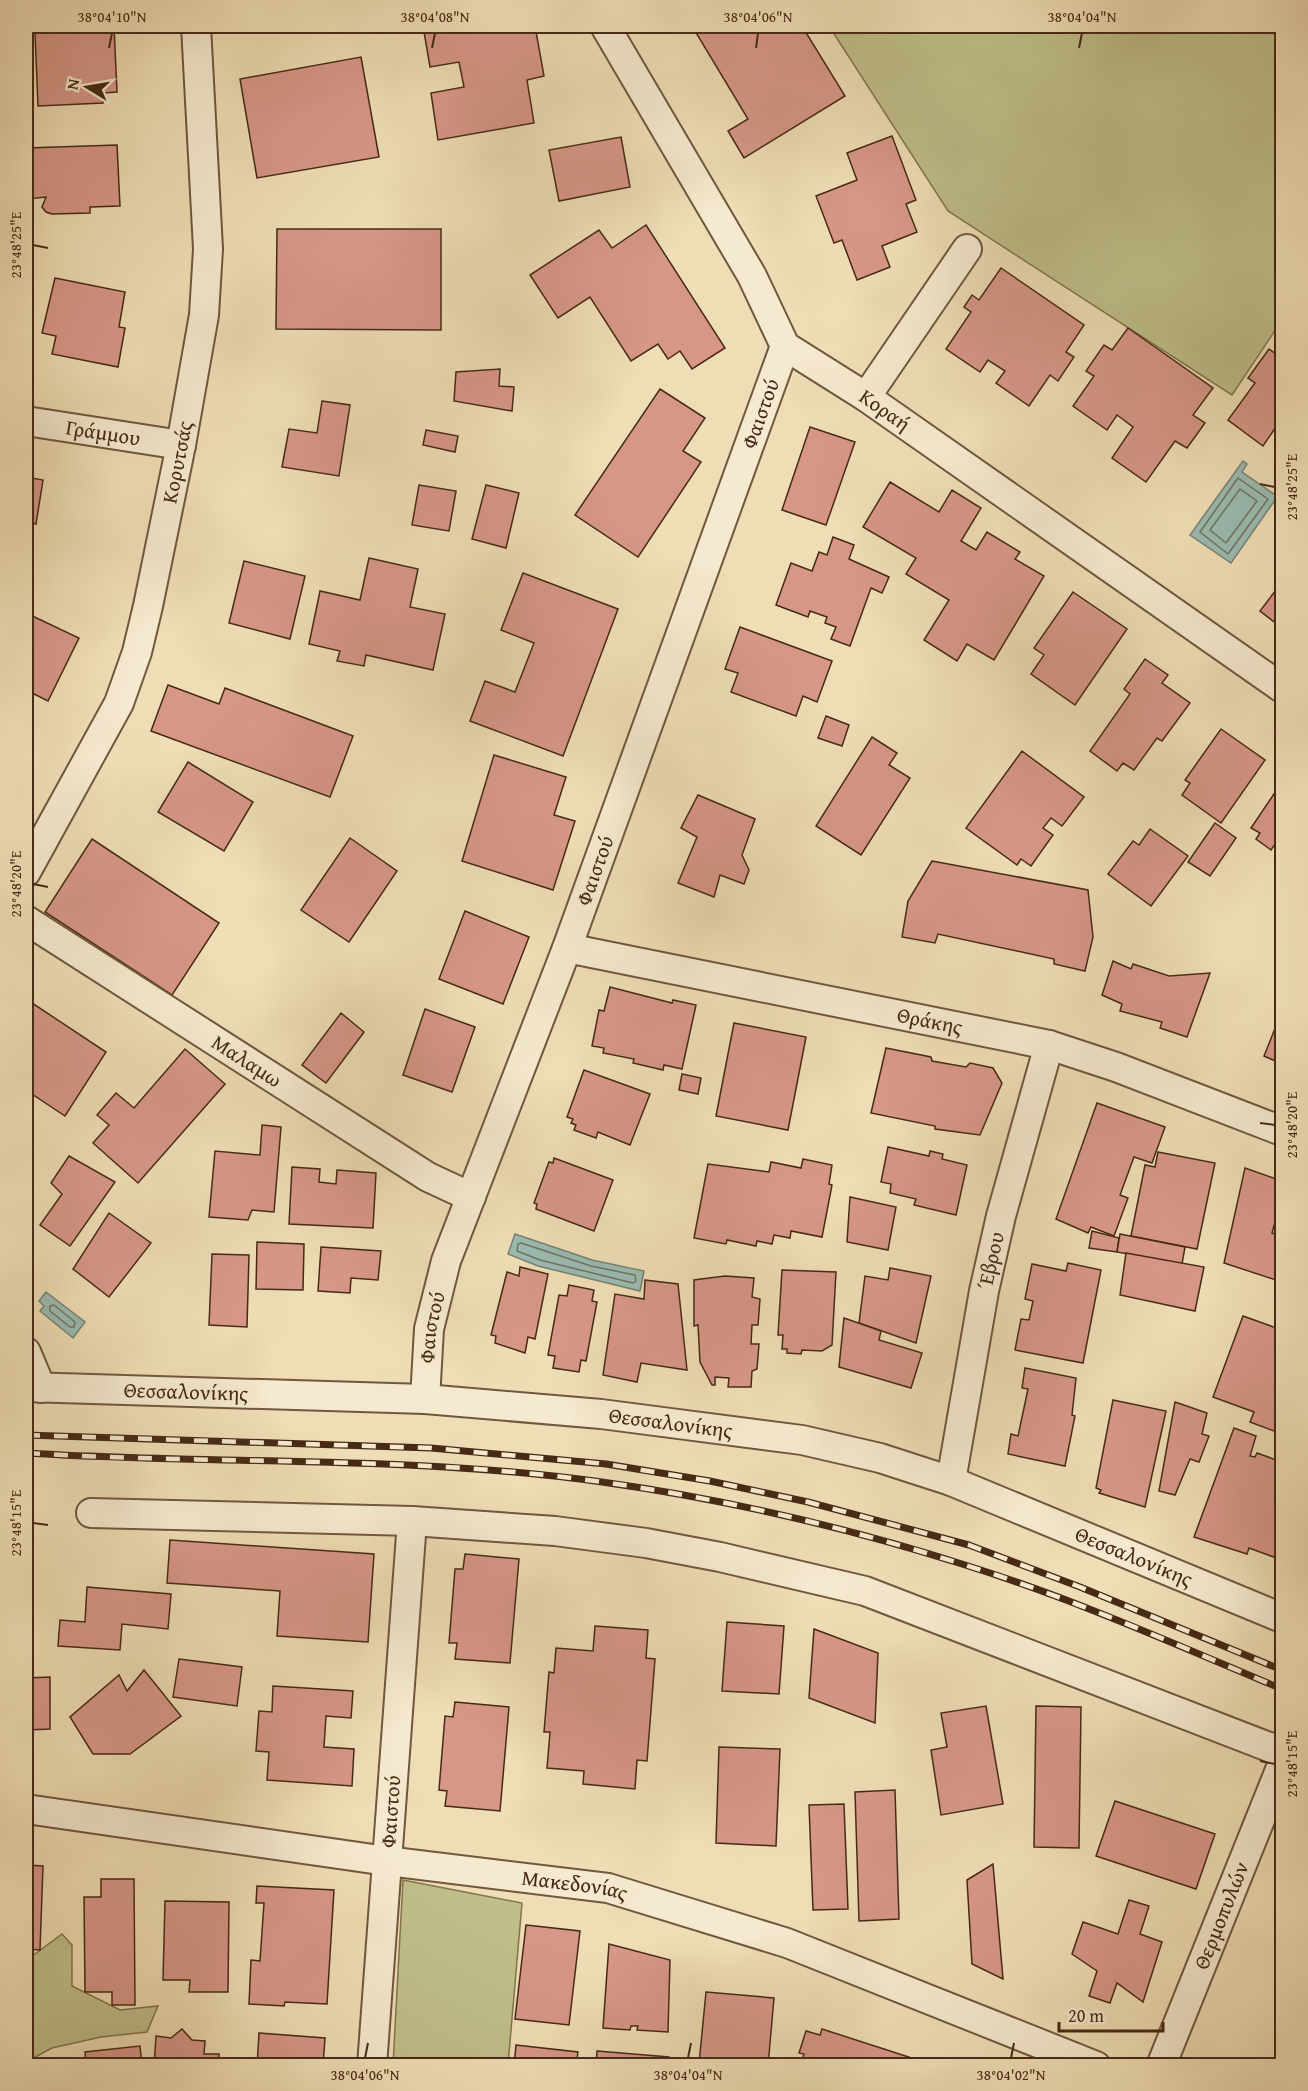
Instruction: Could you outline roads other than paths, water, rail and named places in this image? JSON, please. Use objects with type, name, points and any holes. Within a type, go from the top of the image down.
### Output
[{"type":"street","name":"Κορυτσάς","points":[[26,872],[119,703],[137,652],[181,445],[204,315],[208,249],[196,26]]},
{"type":"street","points":[[605,26],[752,276],[785,346]]},
{"type":"street","points":[[866,397],[967,249]]},
{"type":"street","name":"Κοραή","points":[[785,346],[866,397],[1282,688]]},
{"type":"street","name":"Φαιστού","points":[[425,1399],[429,1329],[446,1261],[567,948],[785,346]]},
{"type":"street","name":"Γράμμου","points":[[26,421],[181,445]]},
{"type":"street","name":"Μαλαμω","points":[[26,920],[428,1177],[471,1197]]},
{"type":"street","name":"Θράκης","points":[[567,948],[1049,1046],[1116,1067],[1282,1131]]},
{"type":"street","name":"Έβρου","points":[[951,1481],[996,1238],[1049,1046]]},
{"type":"street","points":[[26,1352],[34,1388]]},
{"type":"street","name":"Θεσσαλονίκης","points":[[34,1388],[425,1399],[601,1413],[802,1440],[880,1458],[951,1481],[1282,1618]]},
{"type":"street","points":[[91,1513],[412,1521],[555,1531],[646,1543],[865,1591],[928,1613],[1282,1752]]},
{"type":"street","name":"Φαιστού","points":[[372,2066],[412,1521]]},
{"type":"street","name":"Θερμοπυλών","points":[[1161,2066],[1282,1765]]},
{"type":"street","name":"Μακεδονίας","points":[[26,1809],[387,1861],[608,1888],[787,1944],[1096,2066]]},
{"type":"water","points":[[1243,461],[1247,464],[1242,472],[1274,494],[1279,487],[1282,490],[1231,563],[1190,535]]},
{"type":"water","points":[[515,1234],[592,1260],[644,1271],[640,1291],[538,1266],[508,1254]]},
{"type":"water","points":[[46,1292],[85,1322],[73,1338],[40,1311],[44,1306],[39,1301]]},
{"type":"railway","points":[[26,1435],[431,1448],[606,1464],[710,1481],[808,1502],[969,1545],[1080,1587],[1282,1670]]},
{"type":"railway","points":[[26,1453],[458,1468],[530,1473],[693,1497],[829,1526],[1003,1577],[1124,1623],[1282,1689]]}]
